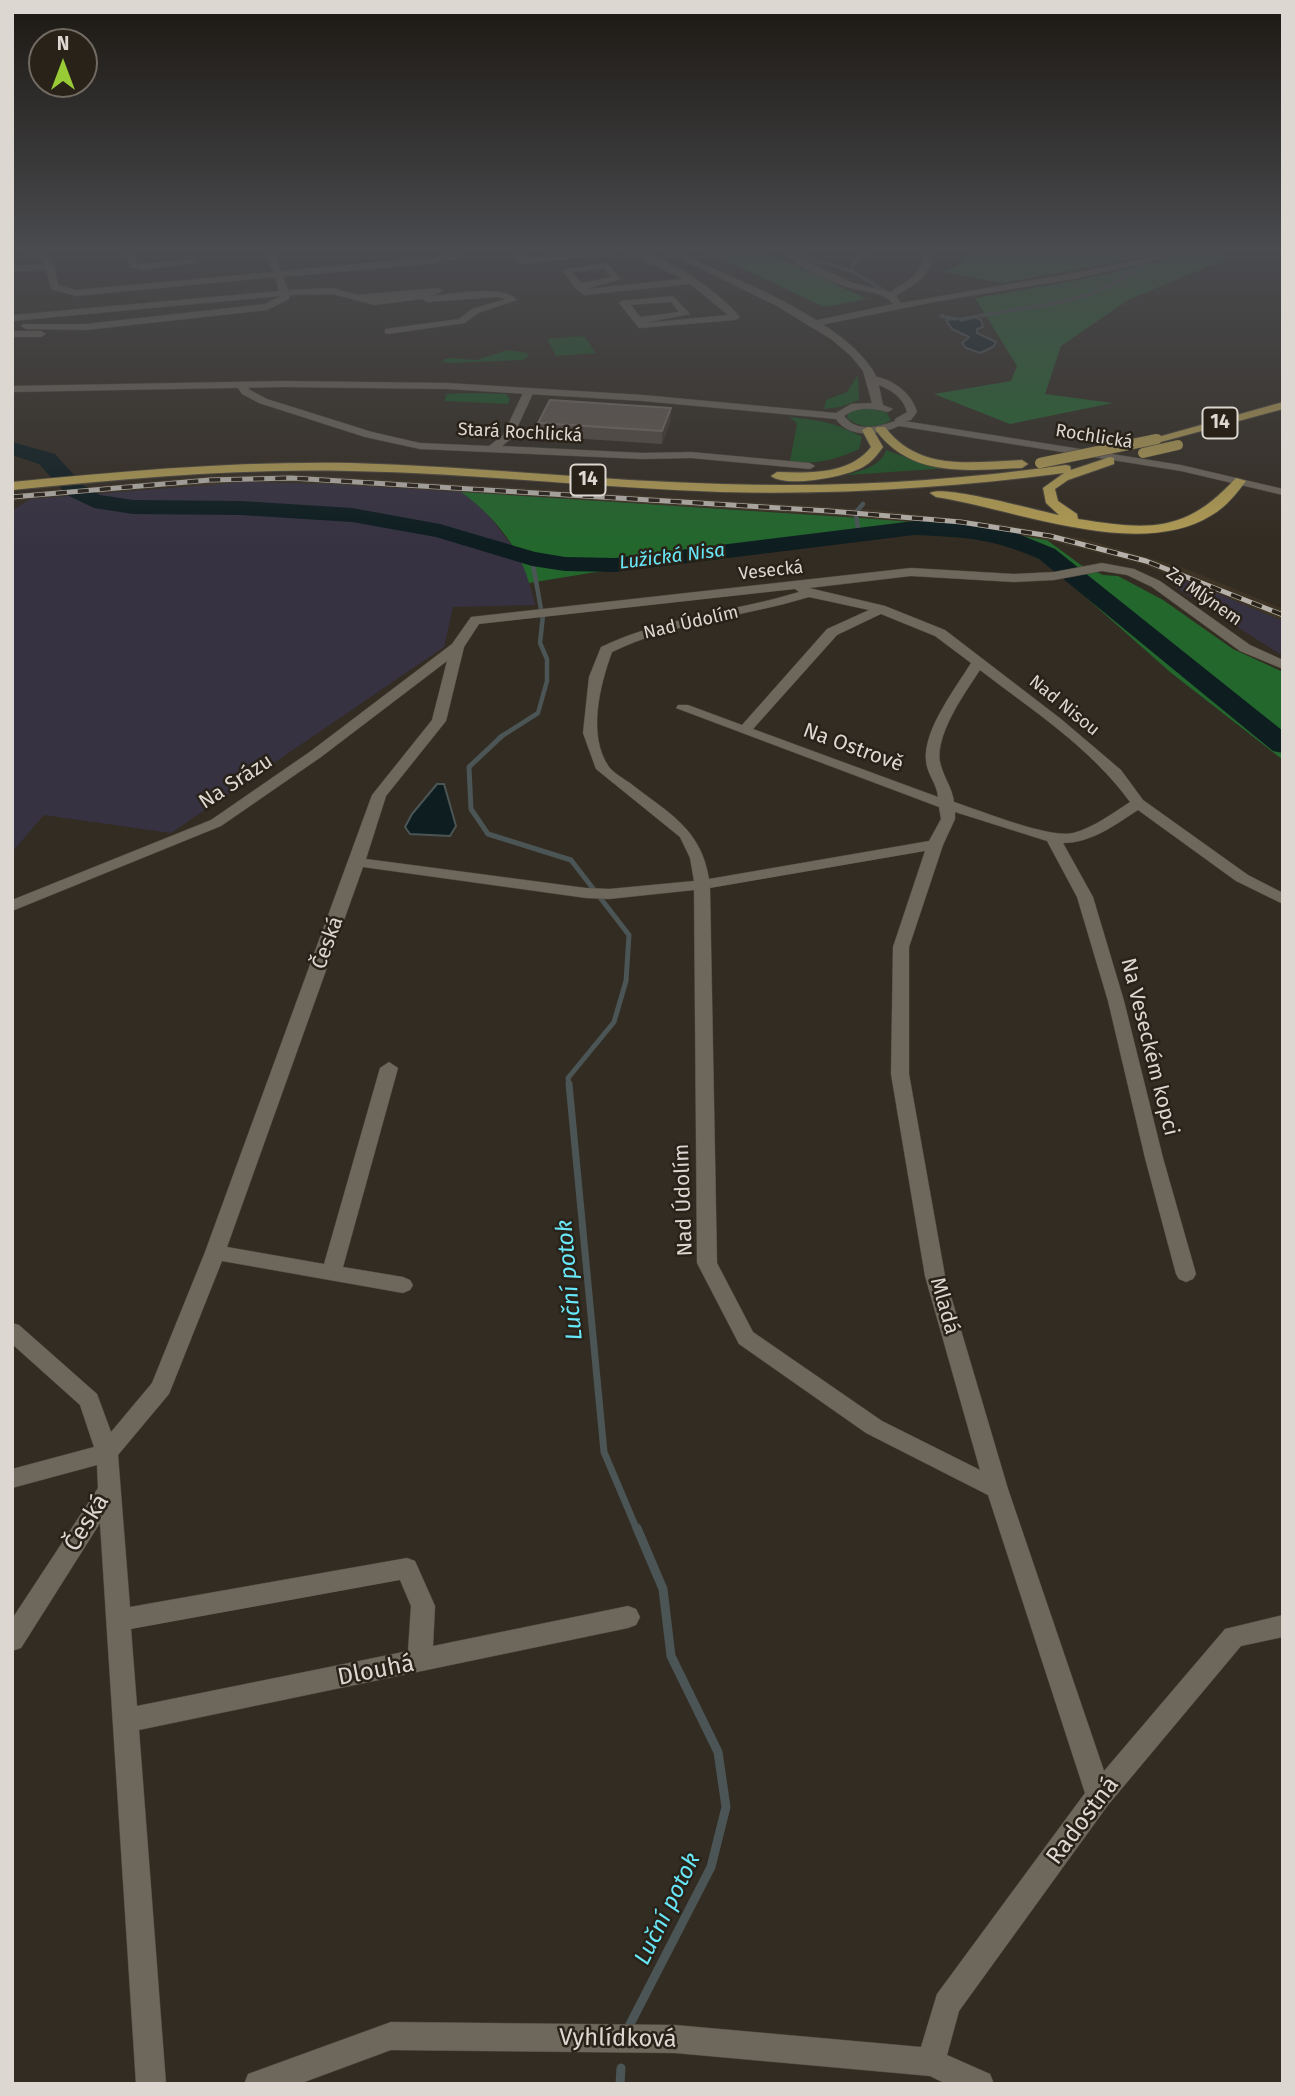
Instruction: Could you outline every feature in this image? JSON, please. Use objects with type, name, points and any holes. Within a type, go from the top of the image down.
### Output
[{"type":"highway","name":"14","points":[[12,477],[248,459],[357,458],[764,480],[860,480],[949,475],[1040,463],[1157,439],[1283,405]]},
{"type":"highway","name":"14","points":[[12,486],[246,468],[351,467],[743,488],[906,486],[1065,473],[1283,416]]},
{"type":"highway","points":[[875,429],[894,449],[925,461],[969,466],[1040,463]]},
{"type":"highway","points":[[633,474],[786,476],[836,472],[873,454],[877,447],[875,429]]},
{"type":"highway","points":[[1065,473],[1049,488],[1048,497],[1064,513],[1096,526]]},
{"type":"highway","points":[[743,488],[961,496],[1096,526],[1149,529],[1192,521],[1215,506],[1240,481]]},
{"type":"street","points":[[848,350],[863,371],[863,405]]},
{"type":"street","points":[[839,415],[844,424],[875,429],[907,418],[912,412],[911,404],[905,396],[879,382],[849,350]]},
{"type":"street","points":[[879,382],[879,407]]},
{"type":"street","points":[[12,389],[359,384],[529,391],[839,415],[845,409],[863,405],[895,412],[898,422]]},
{"type":"street","name":"Stará Rochlická","points":[[241,385],[246,392],[263,401],[369,435],[419,446],[691,455],[810,466]]},
{"type":"street","points":[[490,450],[508,437],[529,391]]},
{"type":"street","name":"Rochlická","points":[[898,422],[1161,465],[1283,492]]},
{"type":"street","name":"Vesecká","points":[[457,647],[475,620],[803,589],[922,572],[1014,578],[1054,576],[1098,568]]},
{"type":"street","name":"Za Mlýnem","points":[[1098,568],[1130,572],[1156,584],[1245,648],[1283,665]]},
{"type":"street","name":"Nad Nisou","points":[[803,589],[881,609],[940,633],[1056,722],[1116,773],[1138,803],[1242,878],[1283,898]]},
{"type":"street","name":"Nad Údolím","points":[[803,589],[773,606],[664,626],[628,638],[606,650],[596,677],[590,733],[603,769],[686,835],[698,858],[702,885],[707,1262],[746,1338],[874,1427],[997,1489]]},
{"type":"street","points":[[744,731],[832,632],[881,609]]},
{"type":"street","name":"Česká","points":[[12,1640],[110,1489],[107,1453],[161,1388],[215,1252],[379,795],[439,722],[457,647]]},
{"type":"street","name":"Na Srázu","points":[[12,906],[216,823],[316,754],[457,647]]},
{"type":"street","name":"Na Ostrově","points":[[947,805],[945,790],[933,765],[932,746],[954,700],[978,663]]},
{"type":"street","name":"Na Ostrově","points":[[683,708],[947,805],[1053,838],[1075,838],[1106,824],[1138,803]]},
{"type":"street","name":"Mladá","points":[[947,805],[948,819],[935,845],[901,947],[900,1074],[934,1276],[997,1489],[1099,1797]]},
{"type":"street","name":"Na Veseckém kopci","points":[[1053,838],[1085,897],[1116,1000],[1154,1158],[1186,1274]]},
{"type":"street","points":[[357,862],[609,894],[702,885],[935,845]]},
{"type":"street","points":[[332,1272],[389,1068]]},
{"type":"street","points":[[215,1252],[403,1285]]},
{"type":"street","points":[[12,1331],[89,1400],[107,1453],[12,1479]]},
{"type":"street","points":[[110,1489],[151,2084]]},
{"type":"street","points":[[120,1620],[407,1568],[423,1606],[420,1662]]},
{"type":"street","name":"Dlouhá","points":[[124,1721],[628,1617]]},
{"type":"street","name":"Radostná","points":[[931,2062],[947,2004],[1099,1797],[1234,1637],[1283,1626]]},
{"type":"street","name":"Vyhlídková","points":[[258,2084],[391,2036],[675,2039],[931,2062],[980,2084]]},
{"type":"shaded area","points":[[292,474],[877,510],[1001,524],[1084,539],[1187,569],[1283,609],[1283,621],[1142,564],[1047,540],[960,526],[828,515],[289,482],[166,487],[12,501],[12,494],[211,476]]},
{"type":"shaded area","points":[[247,482],[461,492],[484,509],[524,562],[535,605],[453,607],[444,647],[171,833],[44,815],[12,852],[12,511],[30,499]]},
{"type":"shaded area","points":[[1176,576],[1283,621],[1283,656],[1176,588]]},
{"type":"shaded area","points":[[437,784],[444,784],[456,826],[450,836],[410,834],[405,827],[412,814]]},
{"type":"green space","points":[[508,350],[527,353],[528,357],[522,360],[441,361],[449,358],[476,360]]},
{"type":"green space","points":[[553,350],[594,350],[596,353],[556,356]]},
{"type":"green space","points":[[1007,350],[1060,350],[1045,394],[1113,403],[1010,424],[934,394],[1011,381],[1017,366]]},
{"type":"green space","points":[[858,375],[859,400],[824,409],[826,400],[847,392]]},
{"type":"green space","points":[[444,394],[506,394],[510,399],[508,404],[444,401],[447,395]]},
{"type":"green space","points":[[866,408],[886,412],[891,420],[869,426],[857,424],[847,418],[848,412]]},
{"type":"green space","points":[[790,417],[828,423],[853,432],[862,437],[859,449],[825,461],[790,461],[797,424]]},
{"type":"green space","points":[[886,450],[921,463],[950,468],[847,475],[875,464]]},
{"type":"green space","points":[[461,492],[875,519],[960,526],[1047,540],[1081,565],[1103,575],[1118,576],[1163,600],[1233,649],[1283,672],[1283,760],[1170,672],[1047,563],[1013,546],[969,536],[920,531],[529,583],[519,556],[503,532],[483,510]]},
{"type":"building","points":[[550,400],[671,408],[662,431],[538,423]]},
{"type":"waterway","name":"Lužická Nisa","points":[[12,448],[47,459],[75,490],[94,501],[133,507],[241,508],[352,515],[440,531],[532,559],[565,564],[615,565],[914,528],[964,530],[1011,538],[1047,554],[1283,745]]},
{"type":"waterway","points":[[856,512],[863,504]]},
{"type":"waterway","points":[[853,534],[858,528],[856,514]]},
{"type":"waterway","name":"Luční potok","points":[[532,559],[541,609]]},
{"type":"waterway","name":"Luční potok","points":[[502,736],[538,713],[547,681],[547,659],[540,643],[543,615]]},
{"type":"waterway","name":"Luční potok","points":[[502,736],[469,767],[471,809],[488,834],[571,860],[629,935],[626,981],[614,1022],[568,1078],[569,1086]]},
{"type":"waterway","name":"Luční potok","points":[[569,1084],[604,1452],[637,1530]]},
{"type":"waterway","name":"Luční potok","points":[[626,2032],[711,1867],[726,1807],[718,1752],[671,1656],[663,1589],[637,1528]]},
{"type":"waterway","name":"Luční potok","points":[[620,2084],[621,2068]]},
{"type":"railway","points":[[12,497],[210,480],[291,478],[829,511],[961,522],[1050,536],[1146,561],[1283,615]]}]
